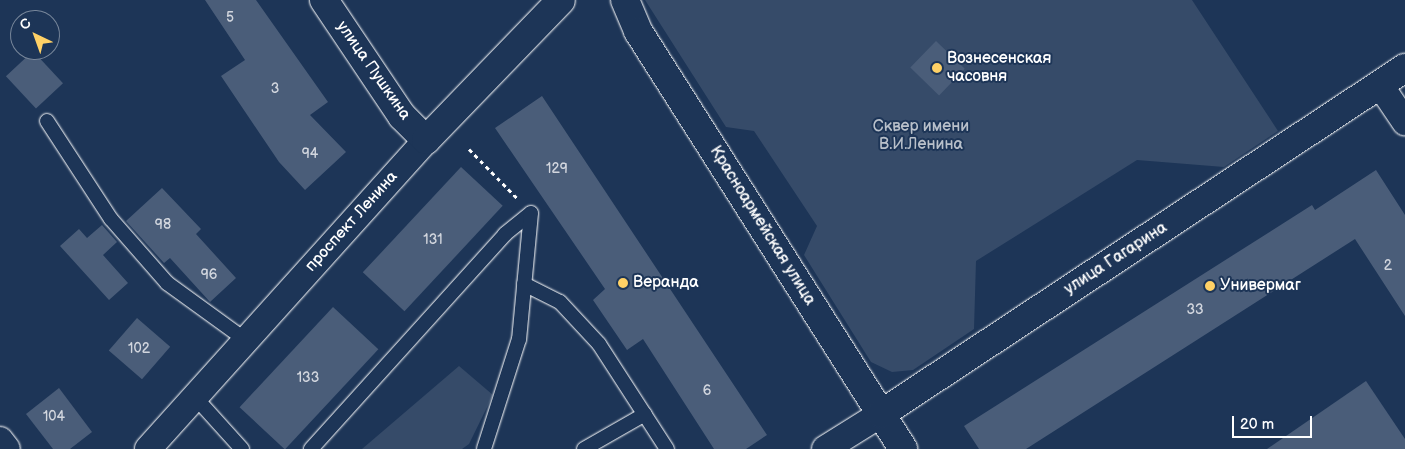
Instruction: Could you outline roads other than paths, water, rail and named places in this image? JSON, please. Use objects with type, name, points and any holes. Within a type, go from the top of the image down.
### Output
[{"type":"street","name":"улица Пушкина","points":[[324,0],[402,116],[426,140]]},
{"type":"street","name":"проспект Ленина","points":[[148,449],[426,140],[561,0]]},
{"type":"street","name":"Красноармейская улица","points":[[625,0],[638,31],[903,449]]},
{"type":"street","name":"улица Гагарина","points":[[825,449],[1405,68]]},
{"type":"street","points":[[1380,85],[1405,122]]},
{"type":"street","points":[[0,440],[6,449]]},
{"type":"lane","points":[[46,121],[111,219],[167,283],[247,341]]},
{"type":"lane","points":[[311,449],[505,234],[531,213],[519,339],[484,449]]},
{"type":"lane","points":[[524,284],[560,302],[599,344],[667,449]]},
{"type":"lane","points":[[195,397],[242,449]]},
{"type":"lane","points":[[584,449],[645,414]]},
{"type":"place","name":"Вознесенская часовня","points":[[937,68]]},
{"type":"place","name":"Веранда","points":[[623,283]]},
{"type":"place","name":"Универмаг","points":[[1210,286]]},
{"type":"park label","name":"Сквер имени В.И.Ленина","points":[[921,136]]}]
